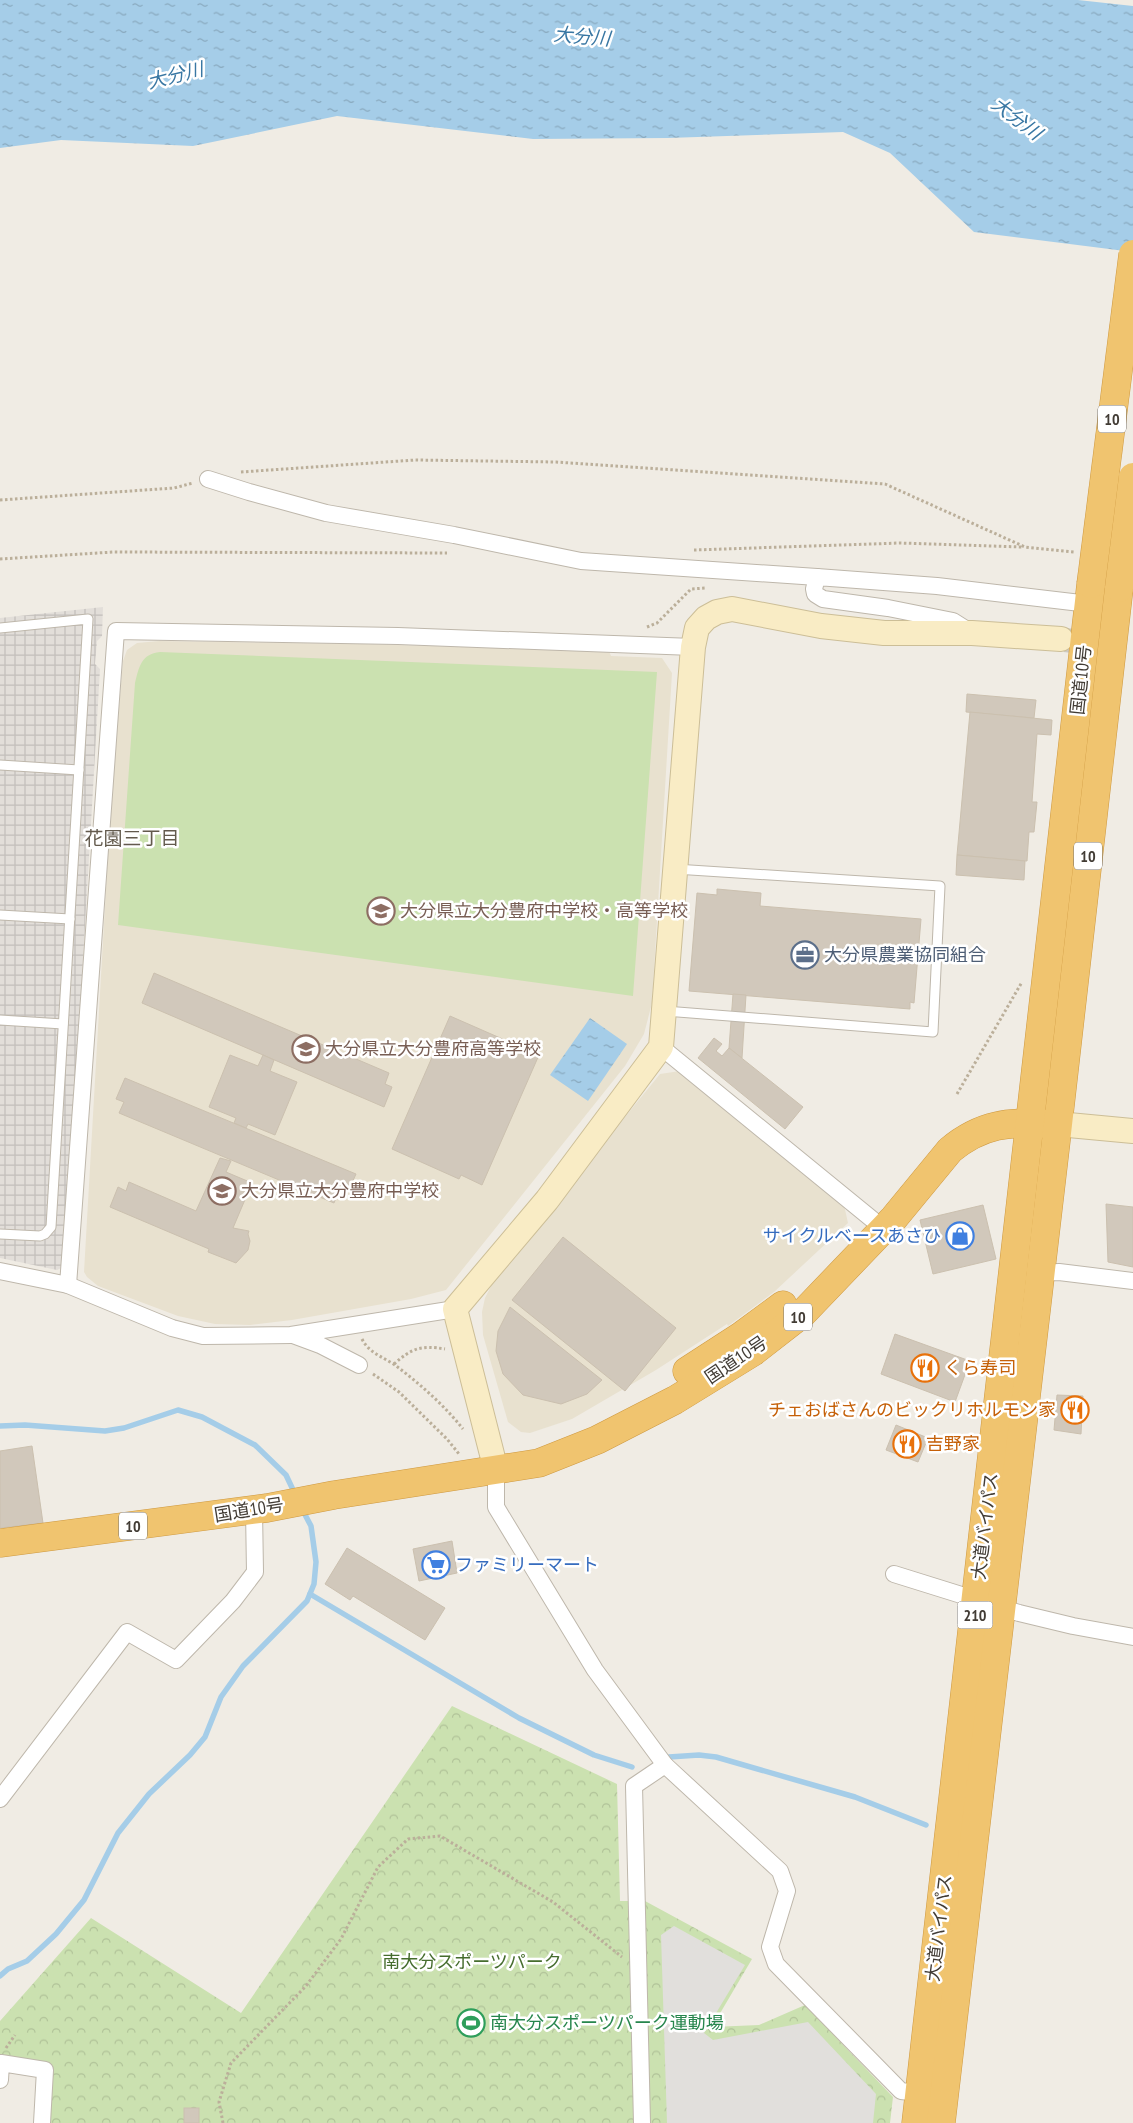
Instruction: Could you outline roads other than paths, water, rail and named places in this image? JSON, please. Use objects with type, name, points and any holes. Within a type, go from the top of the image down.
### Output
[{"type":"highway","name":"国道10号","points":[[1032,1115],[1090,594],[1133,254]]},
{"type":"highway","name":"国道10号","points":[[496,1470],[536,1450],[600,1423],[741,1336],[792,1299],[873,1220],[938,1146],[960,1126],[983,1113],[1032,1115],[1058,1124],[1123,601],[1133,477]]},
{"type":"highway","name":"国道10号","points":[[0,1543],[260,1509],[334,1495],[539,1463],[597,1440],[675,1400],[753,1352],[803,1312],[894,1218],[950,1150],[961,1141],[990,1126],[1032,1115]]},
{"type":"highway","name":"大道バイパス","points":[[941,2123],[1032,1115]]},
{"type":"highway","name":"大道バイパス","points":[[916,2123],[988,1604],[1040,1273],[1058,1124]]},
{"type":"street","points":[[208,479],[326,513],[454,535],[581,561],[938,586],[1090,594]]},
{"type":"street","points":[[817,577],[814,588],[815,594],[824,599],[953,620],[972,633]]},
{"type":"street","points":[[0,1271],[68,1285],[172,1328],[203,1336],[291,1335],[455,1309],[547,1200],[661,1047],[693,647],[697,628],[706,618],[717,612],[732,608],[820,626],[884,633],[972,633],[1061,640]]},
{"type":"street","points":[[68,1285],[116,631],[398,636],[693,647]]},
{"type":"street","points":[[661,1047],[873,1220]]},
{"type":"street","points":[[1058,1124],[1133,1131]]},
{"type":"street","points":[[1040,1273],[1059,1272],[1133,1281]]},
{"type":"street","points":[[455,1309],[496,1470],[496,1507],[595,1670],[664,1765],[780,1871],[787,1891],[770,1947],[776,1964],[901,2091],[919,2093]]},
{"type":"street","points":[[291,1335],[320,1345],[359,1365]]},
{"type":"street","points":[[0,1799],[127,1632],[176,1660],[233,1600],[255,1572],[260,1509]]},
{"type":"street","points":[[894,1574],[988,1604],[1073,1626],[1133,1637]]},
{"type":"street","points":[[642,2123],[634,1786],[664,1765]]},
{"type":"street","points":[[0,2080],[1,2063],[45,2070],[42,2123]]},
{"type":"lane","points":[[0,628],[88,619],[51,1227],[45,1234],[40,1236],[0,1234]]},
{"type":"lane","points":[[0,765],[79,770]]},
{"type":"lane","points":[[664,1010],[933,1032],[940,886],[675,869]]},
{"type":"lane","points":[[0,915],[70,919]]},
{"type":"lane","points":[[0,1020],[63,1024]]},
{"type":"water","name":"大分川","points":[[0,0],[1078,0],[1133,6],[1133,252],[974,232],[890,153],[843,132],[668,138],[533,139],[337,116],[193,146],[61,140],[0,148]]},
{"type":"water","points":[[590,1018],[627,1044],[588,1101],[550,1075]]},
{"type":"waterway","points":[[0,1426],[25,1425],[105,1431],[124,1428],[178,1410],[202,1417],[255,1445],[286,1475],[295,1494]]},
{"type":"waterway","points":[[0,1976],[8,1969],[27,1961],[56,1934],[84,1900],[118,1833],[149,1794],[190,1755],[205,1737],[221,1697],[243,1666],[307,1601],[314,1584],[316,1562],[311,1526],[302,1509]]},
{"type":"waterway","points":[[310,1594],[519,1718],[594,1755],[632,1767]]},
{"type":"waterway","points":[[669,1757],[699,1755],[716,1757],[855,1797],[926,1825]]},
{"type":"tunnel","points":[[1065,640],[1133,648]]},
{"type":"place","name":"大分県立大分豊府中学校・高等学校","points":[[381,911]]},
{"type":"place","name":"大分県農業協同組合","points":[[805,955]]},
{"type":"place","name":"大分県立大分豊府高等学校","points":[[306,1049]]},
{"type":"place","name":"大分県立大分豊府中学校","points":[[222,1191]]},
{"type":"place","name":"サイクルベースあさひ","points":[[960,1236]]},
{"type":"place","name":"くら寿司","points":[[925,1368]]},
{"type":"place","name":"チェおばさんのビックリホルモン家","points":[[1075,1410]]},
{"type":"place","name":"吉野家","points":[[907,1444]]},
{"type":"place","name":"ファミリーマート","points":[[436,1565]]},
{"type":"place","name":"南大分スポーツパーク運動場","points":[[471,2023]]},
{"type":"district","name":"花園三丁目","points":[[132,838]]},
{"type":"park label","name":"南大分スポーツパーク","points":[[472,1962]]}]
